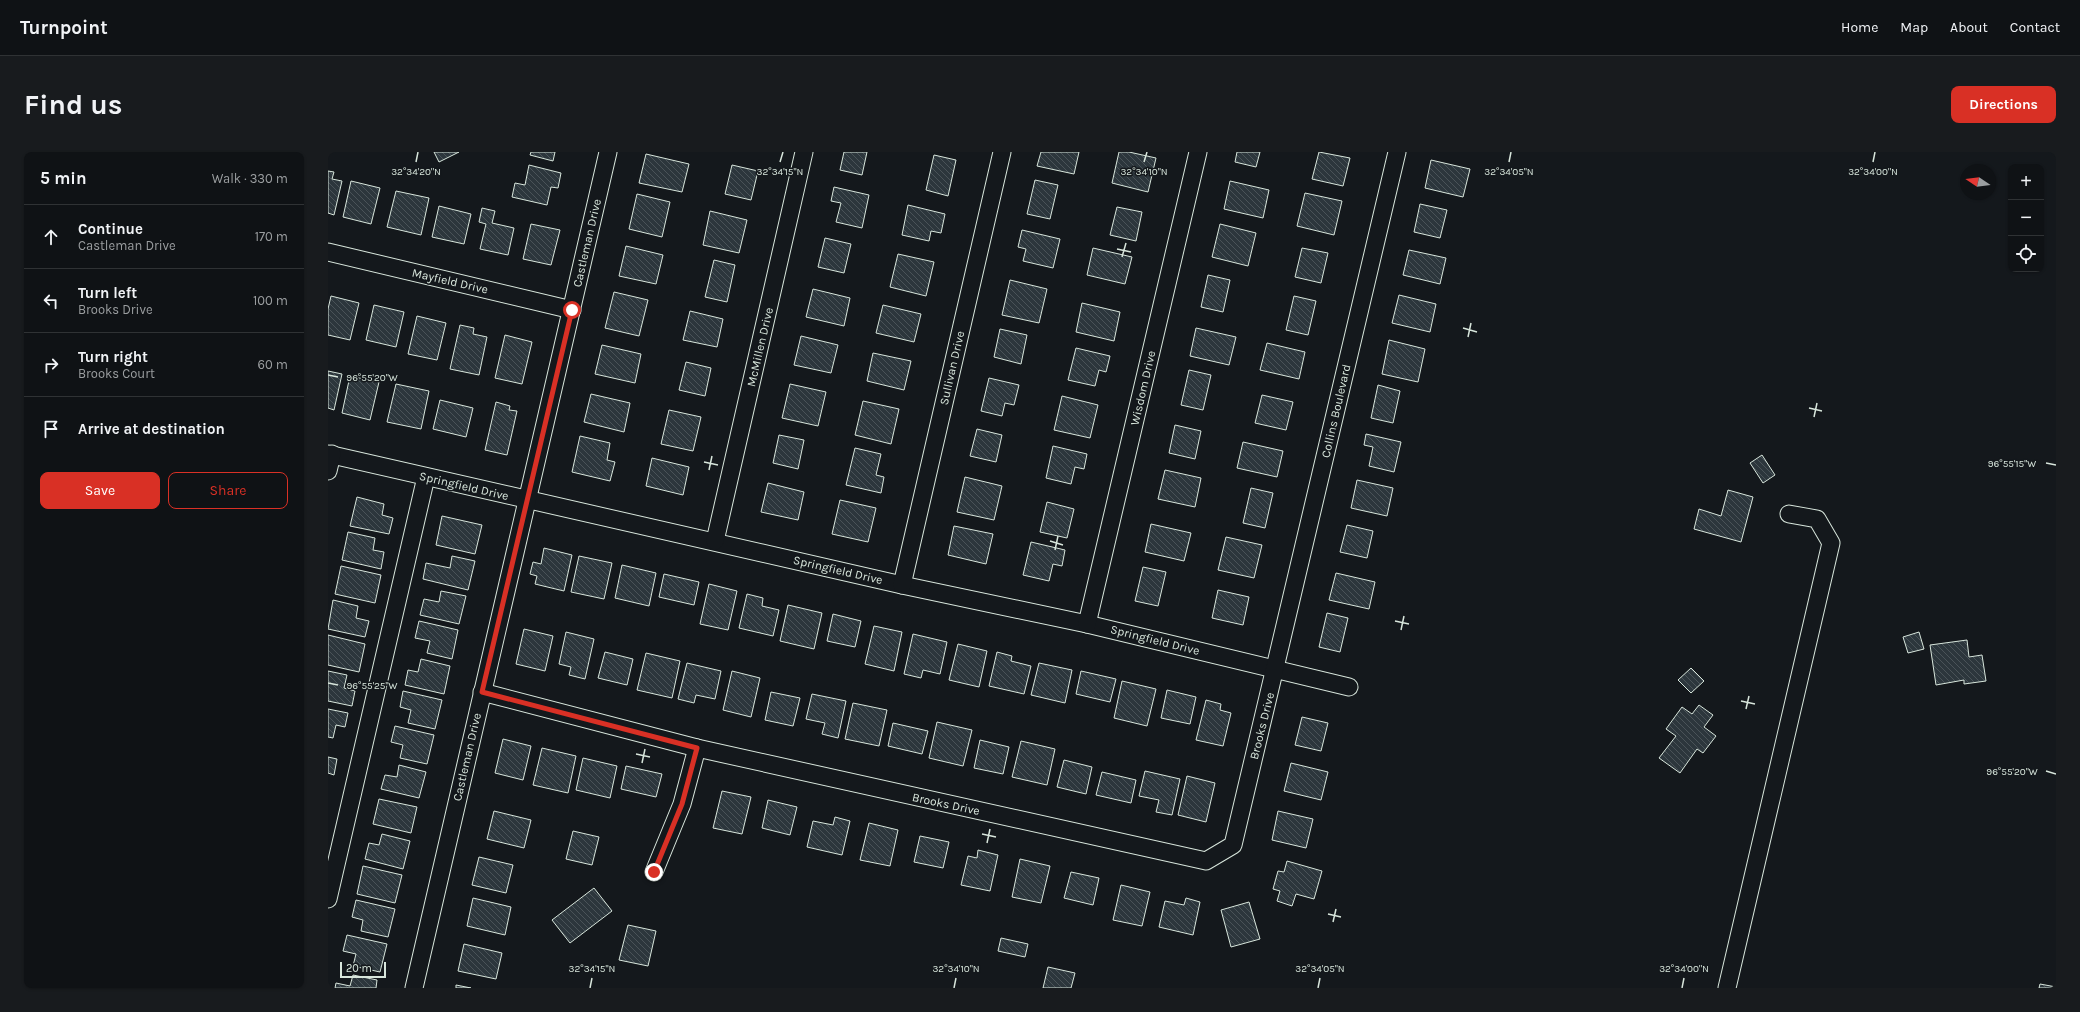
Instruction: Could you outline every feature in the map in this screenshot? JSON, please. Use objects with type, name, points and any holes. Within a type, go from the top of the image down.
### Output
[{"type":"street","name":"Castleman Drive","points":[[414,988],[608,152]]},
{"type":"street","name":"McMillen Drive","points":[[715,541],[804,152]]},
{"type":"street","name":"Sullivan Drive","points":[[902,585],[1002,152]]},
{"type":"street","name":"Wisdom Drive","points":[[1087,624],[1198,152]]},
{"type":"street","name":"Collins Boulevard","points":[[1275,669],[1397,152]]},
{"type":"street","name":"Mayfield Drive","points":[[328,252],[572,310]]},
{"type":"street","name":"Springfield Drive","points":[[330,454],[902,585],[1087,624],[1349,687]]},
{"type":"street","points":[[328,471],[330,454]]},
{"type":"street","points":[[328,899],[426,477]]},
{"type":"street","points":[[1727,988],[1830,543],[1818,519],[1789,514]]},
{"type":"street","name":"Brooks Drive","points":[[482,692],[697,748],[1206,861],[1233,845],[1275,669]]},
{"type":"street","points":[[654,872],[682,804],[697,748]]},
{"type":"building","points":[[434,152],[459,152],[439,162]]},
{"type":"building","points":[[531,152],[555,152],[553,161],[530,155]]},
{"type":"building","points":[[844,152],[867,152],[862,175],[840,170]]},
{"type":"building","points":[[1041,152],[1079,152],[1074,174],[1037,166]]},
{"type":"building","points":[[1119,152],[1129,152],[1156,158],[1148,192],[1112,183]]},
{"type":"building","points":[[1237,152],[1260,152],[1256,167],[1235,162]]},
{"type":"building","points":[[1319,152],[1350,158],[1343,186],[1312,179]]},
{"type":"building","points":[[646,154],[689,164],[682,192],[639,183]]},
{"type":"building","points":[[934,155],[956,160],[948,196],[926,190]]},
{"type":"building","points":[[1431,160],[1470,169],[1463,197],[1425,188]]},
{"type":"building","points":[[529,165],[561,173],[558,188],[551,187],[547,205],[512,197],[515,183],[525,185]]},
{"type":"building","points":[[732,165],[758,171],[751,200],[725,194]]},
{"type":"building","points":[[328,171],[334,172],[332,179],[342,181],[334,215],[328,213]]},
{"type":"building","points":[[1035,180],[1058,185],[1050,219],[1027,214]]},
{"type":"building","points":[[351,181],[380,188],[371,224],[343,217]]},
{"type":"building","points":[[1230,181],[1269,190],[1263,218],[1224,209]]},
{"type":"building","points":[[834,187],[869,195],[862,228],[836,222],[841,203],[831,201]]},
{"type":"building","points":[[396,191],[429,198],[421,235],[387,227]]},
{"type":"building","points":[[1305,193],[1342,201],[1334,235],[1297,226]]},
{"type":"building","points":[[637,194],[670,202],[662,237],[629,229]]},
{"type":"building","points":[[1420,204],[1447,210],[1440,238],[1414,232]]},
{"type":"building","points":[[908,205],[945,214],[941,233],[931,231],[929,241],[902,235]]},
{"type":"building","points":[[439,206],[471,214],[464,244],[432,237]]},
{"type":"building","points":[[1117,207],[1142,212],[1136,241],[1110,235]]},
{"type":"building","points":[[482,208],[495,211],[492,223],[514,228],[508,255],[480,249],[486,224],[479,222]]},
{"type":"building","points":[[710,211],[747,220],[739,253],[703,245]]},
{"type":"building","points":[[531,224],[560,230],[551,265],[523,259]]},
{"type":"building","points":[[1220,224],[1256,233],[1248,266],[1212,257]]},
{"type":"building","points":[[1022,230],[1060,239],[1053,268],[1023,261],[1026,249],[1018,247]]},
{"type":"building","points":[[825,238],[851,244],[844,273],[818,267]]},
{"type":"building","points":[[626,246],[663,255],[656,284],[619,276]]},
{"type":"building","points":[[1093,248],[1132,257],[1125,284],[1087,275]]},
{"type":"building","points":[[1302,248],[1328,253],[1321,283],[1295,277]]},
{"type":"building","points":[[1409,250],[1446,258],[1440,284],[1403,275]]},
{"type":"building","points":[[898,254],[934,262],[926,296],[890,287]]},
{"type":"building","points":[[714,260],[735,265],[727,302],[705,297]]},
{"type":"building","points":[[1208,275],[1230,280],[1223,312],[1201,307]]},
{"type":"building","points":[[1010,280],[1047,289],[1039,323],[1002,315]]},
{"type":"building","points":[[813,289],[850,298],[844,326],[806,317]]},
{"type":"building","points":[[614,292],[648,300],[639,336],[605,328]]},
{"type":"building","points":[[1399,295],[1436,304],[1430,332],[1392,323]]},
{"type":"building","points":[[331,296],[359,303],[350,340],[328,335],[328,309]]},
{"type":"building","points":[[1294,296],[1316,301],[1308,335],[1286,330]]},
{"type":"building","points":[[1082,303],[1120,312],[1114,341],[1076,332]]},
{"type":"building","points":[[374,305],[404,312],[396,347],[366,340]]},
{"type":"building","points":[[883,305],[921,314],[914,342],[876,333]]},
{"type":"building","points":[[690,311],[723,319],[717,347],[683,340]]},
{"type":"building","points":[[417,316],[446,323],[437,360],[408,354]]},
{"type":"building","points":[[460,325],[474,328],[473,334],[487,337],[479,375],[450,369]]},
{"type":"building","points":[[1196,328],[1236,337],[1229,365],[1190,356]]},
{"type":"building","points":[[1000,329],[1027,335],[1021,364],[994,357]]},
{"type":"building","points":[[505,335],[532,342],[522,384],[495,378]]},
{"type":"building","points":[[801,336],[838,345],[831,373],[794,365]]},
{"type":"building","points":[[1389,340],[1425,349],[1418,382],[1382,374]]},
{"type":"building","points":[[1267,343],[1305,352],[1299,379],[1260,370]]},
{"type":"building","points":[[602,345],[641,354],[635,383],[595,374]]},
{"type":"building","points":[[1076,348],[1110,356],[1106,372],[1099,370],[1095,386],[1068,380]]},
{"type":"building","points":[[873,353],[911,361],[904,390],[867,381]]},
{"type":"building","points":[[686,362],[711,368],[705,396],[679,390]]},
{"type":"building","points":[[1189,370],[1211,375],[1203,410],[1181,405]]},
{"type":"building","points":[[328,371],[342,374],[334,410],[328,408]]},
{"type":"building","points":[[350,376],[379,382],[370,420],[342,413]]},
{"type":"building","points":[[989,378],[1019,385],[1014,405],[1005,403],[1002,416],[981,411]]},
{"type":"building","points":[[396,384],[429,391],[421,429],[387,422]]},
{"type":"building","points":[[790,384],[826,392],[818,426],[782,418]]},
{"type":"building","points":[[1378,385],[1400,391],[1393,423],[1371,418]]},
{"type":"building","points":[[591,394],[630,403],[624,432],[584,422]]},
{"type":"building","points":[[1262,395],[1293,402],[1286,430],[1255,423]]},
{"type":"building","points":[[1062,396],[1098,405],[1090,438],[1054,430]]},
{"type":"building","points":[[440,400],[473,408],[466,437],[433,429]]},
{"type":"building","points":[[863,401],[899,409],[891,444],[855,435]]},
{"type":"building","points":[[496,402],[510,406],[509,410],[517,411],[507,455],[485,450]]},
{"type":"building","points":[[669,410],[701,417],[693,451],[661,444]]},
{"type":"building","points":[[1175,425],[1201,431],[1195,459],[1169,453]]},
{"type":"building","points":[[977,429],[1002,435],[996,462],[970,456]]},
{"type":"building","points":[[1366,434],[1401,442],[1394,472],[1369,466],[1373,447],[1364,445]]},
{"type":"building","points":[[779,435],[804,440],[798,469],[773,463]]},
{"type":"building","points":[[580,436],[610,443],[607,460],[615,462],[610,481],[572,472]]},
{"type":"building","points":[[1243,442],[1283,451],[1277,477],[1237,468]]},
{"type":"building","points":[[1053,446],[1087,454],[1084,469],[1075,467],[1071,484],[1046,478]]},
{"type":"building","points":[[855,448],[881,454],[876,475],[884,477],[881,493],[846,485]]},
{"type":"building","points":[[1762,455],[1775,475],[1763,483],[1750,463]]},
{"type":"building","points":[[652,458],[689,467],[683,495],[646,486]]},
{"type":"building","points":[[1165,470],[1201,478],[1195,507],[1158,499]]},
{"type":"building","points":[[965,477],[1002,486],[994,520],[957,512]]},
{"type":"building","points":[[1357,480],[1393,488],[1387,516],[1351,508]]},
{"type":"building","points":[[768,483],[804,492],[798,520],[761,512]]},
{"type":"building","points":[[1251,488],[1273,493],[1265,528],[1243,523]]},
{"type":"building","points":[[1728,490],[1753,497],[1741,542],[1694,529],[1699,509],[1721,516]]},
{"type":"building","points":[[357,497],[384,504],[382,515],[393,518],[389,534],[350,526]]},
{"type":"building","points":[[840,500],[876,508],[868,542],[832,534]]},
{"type":"building","points":[[1047,502],[1074,509],[1067,538],[1040,532]]},
{"type":"building","points":[[442,516],[482,525],[475,554],[436,545]]},
{"type":"building","points":[[1151,524],[1191,533],[1184,561],[1145,552]]},
{"type":"building","points":[[1347,525],[1373,531],[1367,558],[1340,552]]},
{"type":"building","points":[[954,526],[993,534],[986,564],[948,555]]},
{"type":"building","points":[[348,532],[375,538],[373,550],[384,552],[381,569],[342,560]]},
{"type":"building","points":[[1226,537],[1262,545],[1254,578],[1218,570]]},
{"type":"building","points":[[1031,542],[1065,550],[1062,566],[1053,564],[1049,581],[1023,575]]},
{"type":"building","points":[[544,548],[572,555],[564,591],[535,584],[537,576],[530,574],[533,562],[541,564]]},
{"type":"building","points":[[452,556],[475,561],[468,590],[423,579],[426,563],[450,568]]},
{"type":"building","points":[[579,556],[612,563],[604,599],[571,592]]},
{"type":"building","points":[[622,565],[656,573],[649,606],[615,598]]},
{"type":"building","points":[[341,566],[381,575],[375,603],[335,594]]},
{"type":"building","points":[[1143,567],[1166,572],[1158,606],[1135,601]]},
{"type":"building","points":[[1336,573],[1375,582],[1369,609],[1329,600]]},
{"type":"building","points":[[664,574],[699,582],[694,605],[659,597]]},
{"type":"building","points":[[709,584],[737,591],[728,630],[700,624]]},
{"type":"building","points":[[1218,590],[1249,597],[1243,625],[1212,618]]},
{"type":"building","points":[[441,591],[466,596],[459,624],[420,615],[424,599],[439,602]]},
{"type":"building","points":[[747,594],[763,598],[762,606],[779,610],[773,636],[739,628]]},
{"type":"building","points":[[333,600],[358,606],[356,618],[369,621],[365,637],[328,629]]},
{"type":"building","points":[[788,605],[822,613],[814,649],[780,641]]},
{"type":"building","points":[[1327,613],[1348,618],[1340,652],[1319,647]]},
{"type":"building","points":[[833,614],[861,621],[855,647],[827,641]]},
{"type":"building","points":[[419,621],[458,630],[452,659],[427,653],[430,641],[415,638]]},
{"type":"building","points":[[874,626],[902,632],[894,671],[865,664]]},
{"type":"building","points":[[524,629],[553,636],[545,671],[516,664]]},
{"type":"building","points":[[566,632],[594,639],[585,679],[569,675],[571,667],[559,664]]},
{"type":"building","points":[[1919,632],[1924,649],[1908,653],[1903,637]]},
{"type":"building","points":[[913,634],[947,642],[940,674],[923,670],[921,678],[904,674]]},
{"type":"building","points":[[328,635],[365,644],[359,672],[328,665]]},
{"type":"building","points":[[1967,640],[1969,657],[1982,655],[1986,681],[1964,684],[1964,680],[1936,685],[1930,645]]},
{"type":"building","points":[[958,644],[987,651],[979,687],[949,680]]},
{"type":"building","points":[[605,652],[633,659],[627,685],[598,678]]},
{"type":"building","points":[[997,652],[1012,656],[1011,661],[1031,666],[1024,694],[989,686]]},
{"type":"building","points":[[646,653],[680,661],[672,698],[637,690]]},
{"type":"building","points":[[421,659],[450,666],[444,694],[405,685],[408,670],[418,672]]},
{"type":"building","points":[[687,663],[721,671],[715,699],[696,695],[694,703],[678,699]]},
{"type":"building","points":[[1039,663],[1072,670],[1065,703],[1031,695]]},
{"type":"building","points":[[1691,668],[1704,681],[1691,693],[1678,680]]},
{"type":"building","points":[[328,671],[347,675],[344,688],[355,691],[352,706],[328,701]]},
{"type":"building","points":[[732,671],[760,678],[751,717],[723,710]]},
{"type":"building","points":[[1081,671],[1116,679],[1110,702],[1076,694]]},
{"type":"building","points":[[1122,681],[1156,689],[1147,726],[1114,718]]},
{"type":"building","points":[[1167,690],[1196,697],[1190,724],[1161,718]]},
{"type":"building","points":[[403,691],[442,700],[435,729],[408,723],[411,710],[400,707]]},
{"type":"building","points":[[771,692],[800,698],[793,726],[765,720]]},
{"type":"building","points":[[812,694],[846,701],[838,738],[822,734],[825,723],[806,719]]},
{"type":"building","points":[[1206,700],[1221,704],[1220,710],[1231,713],[1223,746],[1196,740]]},
{"type":"building","points":[[853,703],[887,710],[879,746],[845,739]]},
{"type":"building","points":[[1699,705],[1713,715],[1704,727],[1716,736],[1703,753],[1697,749],[1680,773],[1659,758],[1676,736],[1666,729],[1682,707],[1692,714]]},
{"type":"building","points":[[328,709],[348,713],[345,727],[336,725],[333,738],[328,737]]},
{"type":"building","points":[[1302,717],[1328,723],[1321,751],[1295,745]]},
{"type":"building","points":[[937,722],[972,730],[963,766],[929,758]]},
{"type":"building","points":[[893,723],[928,731],[922,754],[888,746]]},
{"type":"building","points":[[395,726],[434,735],[427,764],[400,758],[403,745],[391,742]]},
{"type":"building","points":[[503,739],[531,746],[523,780],[495,773]]},
{"type":"building","points":[[980,740],[1009,747],[1003,774],[974,768]]},
{"type":"building","points":[[1021,741],[1055,749],[1047,785],[1012,777]]},
{"type":"building","points":[[542,748],[576,756],[568,793],[533,785]]},
{"type":"building","points":[[328,757],[337,759],[334,775],[328,773]]},
{"type":"building","points":[[583,758],[617,766],[610,798],[576,790]]},
{"type":"building","points":[[1064,760],[1092,767],[1086,794],[1057,787]]},
{"type":"building","points":[[1291,763],[1328,772],[1321,800],[1284,791]]},
{"type":"building","points":[[399,765],[426,772],[419,798],[381,789],[385,775],[397,777]]},
{"type":"building","points":[[626,766],[662,774],[656,797],[621,789]]},
{"type":"building","points":[[1145,771],[1180,779],[1172,815],[1156,812],[1159,800],[1139,796]]},
{"type":"building","points":[[1102,772],[1136,780],[1131,803],[1096,795]]},
{"type":"building","points":[[1187,776],[1215,783],[1206,822],[1178,815]]},
{"type":"building","points":[[722,791],[751,797],[742,834],[713,828]]},
{"type":"building","points":[[379,799],[417,807],[411,833],[373,824]]},
{"type":"building","points":[[768,800],[797,807],[790,835],[762,828]]},
{"type":"building","points":[[494,811],[531,820],[524,848],[487,839]]},
{"type":"building","points":[[1278,811],[1313,819],[1306,848],[1272,840]]},
{"type":"building","points":[[835,817],[850,821],[842,855],[807,847],[813,821],[833,825]]},
{"type":"building","points":[[869,823],[898,830],[890,866],[860,860]]},
{"type":"building","points":[[573,831],[599,837],[592,865],[566,859]]},
{"type":"building","points":[[382,834],[410,841],[403,869],[365,859],[369,843],[379,845]]},
{"type":"building","points":[[920,836],[949,842],[943,868],[914,862]]},
{"type":"building","points":[[978,850],[998,855],[990,891],[961,885],[968,856],[977,858]]},
{"type":"building","points":[[479,857],[513,865],[506,893],[472,885]]},
{"type":"building","points":[[1020,859],[1050,866],[1041,903],[1012,897]]},
{"type":"building","points":[[1287,861],[1322,871],[1314,899],[1296,894],[1292,906],[1277,901],[1280,891],[1273,889],[1278,871],[1284,872]]},
{"type":"building","points":[[363,866],[402,875],[395,903],[357,894]]},
{"type":"building","points":[[1071,872],[1099,878],[1093,905],[1064,898]]},
{"type":"building","points":[[1121,885],[1150,892],[1142,926],[1113,920]]},
{"type":"building","points":[[594,888],[612,911],[570,943],[552,920]]},
{"type":"building","points":[[473,898],[511,907],[505,935],[467,926]]},
{"type":"building","points":[[1186,898],[1200,902],[1193,935],[1159,927],[1165,901],[1184,905]]},
{"type":"building","points":[[356,900],[395,909],[388,937],[361,931],[363,920],[352,917]]},
{"type":"building","points":[[1249,902],[1260,939],[1231,947],[1221,910]]},
{"type":"building","points":[[628,925],[656,931],[648,966],[619,960]]},
{"type":"building","points":[[347,935],[387,944],[380,972],[353,966],[356,954],[343,951]]},
{"type":"building","points":[[1001,938],[1028,944],[1025,957],[998,951]]},
{"type":"building","points":[[464,944],[502,953],[496,979],[458,971]]},
{"type":"building","points":[[1048,967],[1075,973],[1071,988],[1043,988]]},
{"type":"building","points":[[353,975],[377,980],[376,988],[335,988],[336,983],[350,986]]},
{"type":"building","points":[[2040,984],[2056,987],[2056,988],[2039,988]]},
{"type":"building","points":[[456,985],[471,988],[456,988]]},
{"type":"route","points":[[572,310],[482,692],[697,748],[682,804],[654,872]]}]
